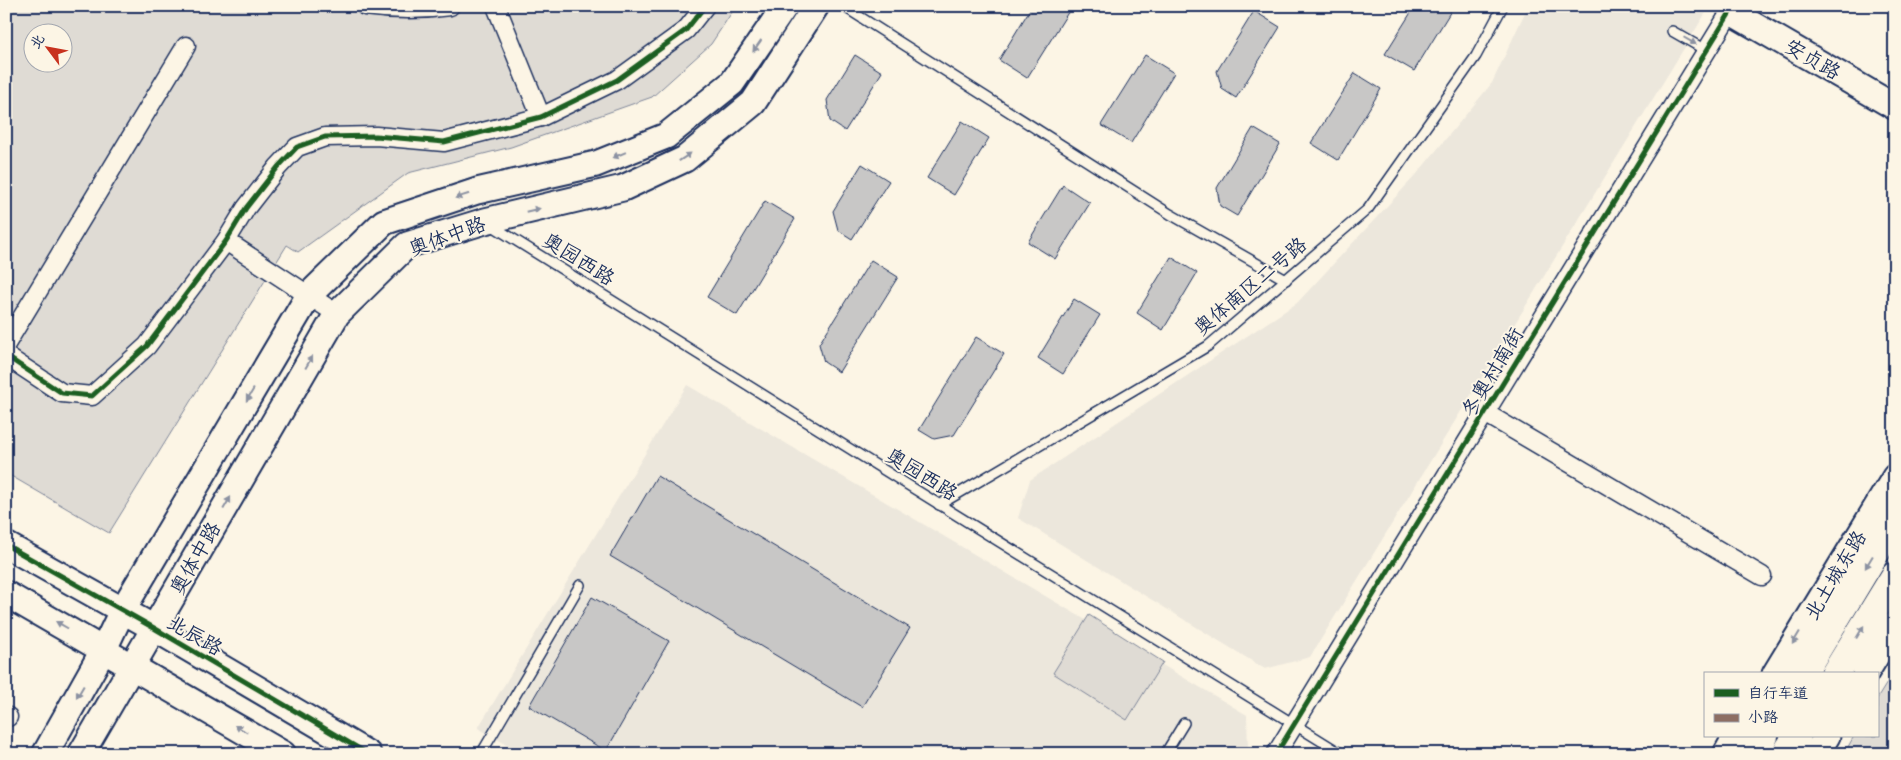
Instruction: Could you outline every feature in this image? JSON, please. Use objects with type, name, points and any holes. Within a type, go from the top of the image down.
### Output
[{"type":"main road","name":"奥体中路","points":[[45,754],[104,650],[122,611],[309,295],[384,222],[477,190],[596,164],[666,136],[732,83],[785,6]]},
{"type":"main road","name":"奥体中路","points":[[81,754],[337,314],[407,246],[485,221],[623,188],[685,159],[753,103],[816,6]]},
{"type":"main road","name":"安贞路","points":[[1732,9],[1895,107]]},
{"type":"main road","name":"北土城东路","points":[[1775,672],[1895,477]]},
{"type":"main road","name":"北土城东路","points":[[1803,672],[1895,520]]},
{"type":"main road","name":"北辰路","points":[[6,545],[154,628],[368,754]]},
{"type":"main road","points":[[1836,672],[1895,576]]},
{"type":"main road","points":[[6,594],[283,754]]},
{"type":"main road","points":[[1866,672],[1895,625]]},
{"type":"main road","points":[[1726,754],[1735,738]]},
{"type":"main road","points":[[1753,754],[1763,738]]},
{"type":"main road","points":[[1786,754],[1796,738]]},
{"type":"main road","points":[[1816,754],[1826,738]]},
{"type":"street","points":[[365,6],[398,10],[450,6]]},
{"type":"street","points":[[496,6],[541,117]]},
{"type":"street","points":[[6,356],[62,393],[92,396],[147,346],[226,241],[246,208],[278,167],[297,147],[325,137],[376,136],[444,142],[541,117],[618,80],[686,30],[705,6]]},
{"type":"street","name":"冬奥村南街","points":[[1276,754],[1732,9]]},
{"type":"street","points":[[6,344],[186,46]]},
{"type":"street","points":[[226,241],[337,314]]},
{"type":"street","points":[[1485,413],[1762,576]]},
{"type":"lane","points":[[844,6],[1170,214],[1286,280]]},
{"type":"lane","name":"奥体南区二号路","points":[[939,505],[1208,346],[1368,209],[1476,56],[1503,6]]},
{"type":"lane","points":[[1672,31],[1707,51]]},
{"type":"lane","name":"奥园西路","points":[[485,221],[1342,754]]},
{"type":"lane","points":[[481,754],[580,585]]},
{"type":"lane","points":[[1165,754],[1184,723]]},
{"type":"shaded area","points":[[6,6],[736,6],[711,44],[652,97],[511,147],[408,173],[298,252],[287,245],[109,533],[6,473]]},
{"type":"shaded area","points":[[1528,6],[1710,6],[1310,657],[1265,669],[1018,518],[1030,480],[1297,303],[1416,175],[1492,83]]},
{"type":"shaded area","points":[[687,385],[1247,715],[1248,750],[1246,754],[523,754],[478,728]]},
{"type":"shaded area","points":[[1089,615],[1163,662],[1127,720],[1053,673]]},
{"type":"shaded area","points":[[1895,670],[1895,754],[1844,754],[1853,738],[1878,738],[1878,697]]},
{"type":"building","points":[[1032,6],[1072,6],[1027,78],[999,60]]},
{"type":"building","points":[[1415,6],[1454,6],[1414,71],[1385,54]]},
{"type":"building","points":[[1254,11],[1280,27],[1236,98],[1222,89],[1217,71]]},
{"type":"building","points":[[855,55],[882,72],[845,131],[830,121],[827,100]]},
{"type":"building","points":[[1145,55],[1174,73],[1131,143],[1101,125]]},
{"type":"building","points":[[1355,73],[1381,89],[1338,160],[1311,143]]},
{"type":"building","points":[[962,121],[989,138],[954,195],[927,178]]},
{"type":"building","points":[[1253,128],[1280,144],[1237,216],[1220,206],[1217,188]]},
{"type":"building","points":[[862,164],[889,181],[852,239],[838,230],[833,211]]},
{"type":"building","points":[[1063,185],[1090,203],[1055,259],[1028,242]]},
{"type":"building","points":[[765,201],[795,219],[737,315],[707,297]]},
{"type":"building","points":[[1171,257],[1197,273],[1163,330],[1137,313]]},
{"type":"building","points":[[871,260],[898,277],[839,372],[824,362],[819,344]]},
{"type":"building","points":[[1074,299],[1100,315],[1063,374],[1038,358]]},
{"type":"building","points":[[976,337],[1004,354],[954,435],[934,439],[919,430]]},
{"type":"building","points":[[657,476],[910,628],[862,707],[610,556]]},
{"type":"building","points":[[592,597],[669,641],[606,751],[529,706]]},
{"type":"cycle path","points":[[6,356],[62,393],[92,396],[147,346],[226,241],[246,208],[278,167],[297,147],[325,137],[376,136],[444,142],[541,117],[617,80],[686,30],[705,6]]},
{"type":"cycle path","points":[[1276,754],[1734,6]]},
{"type":"cycle path","points":[[6,545],[154,628],[368,754]]}]
